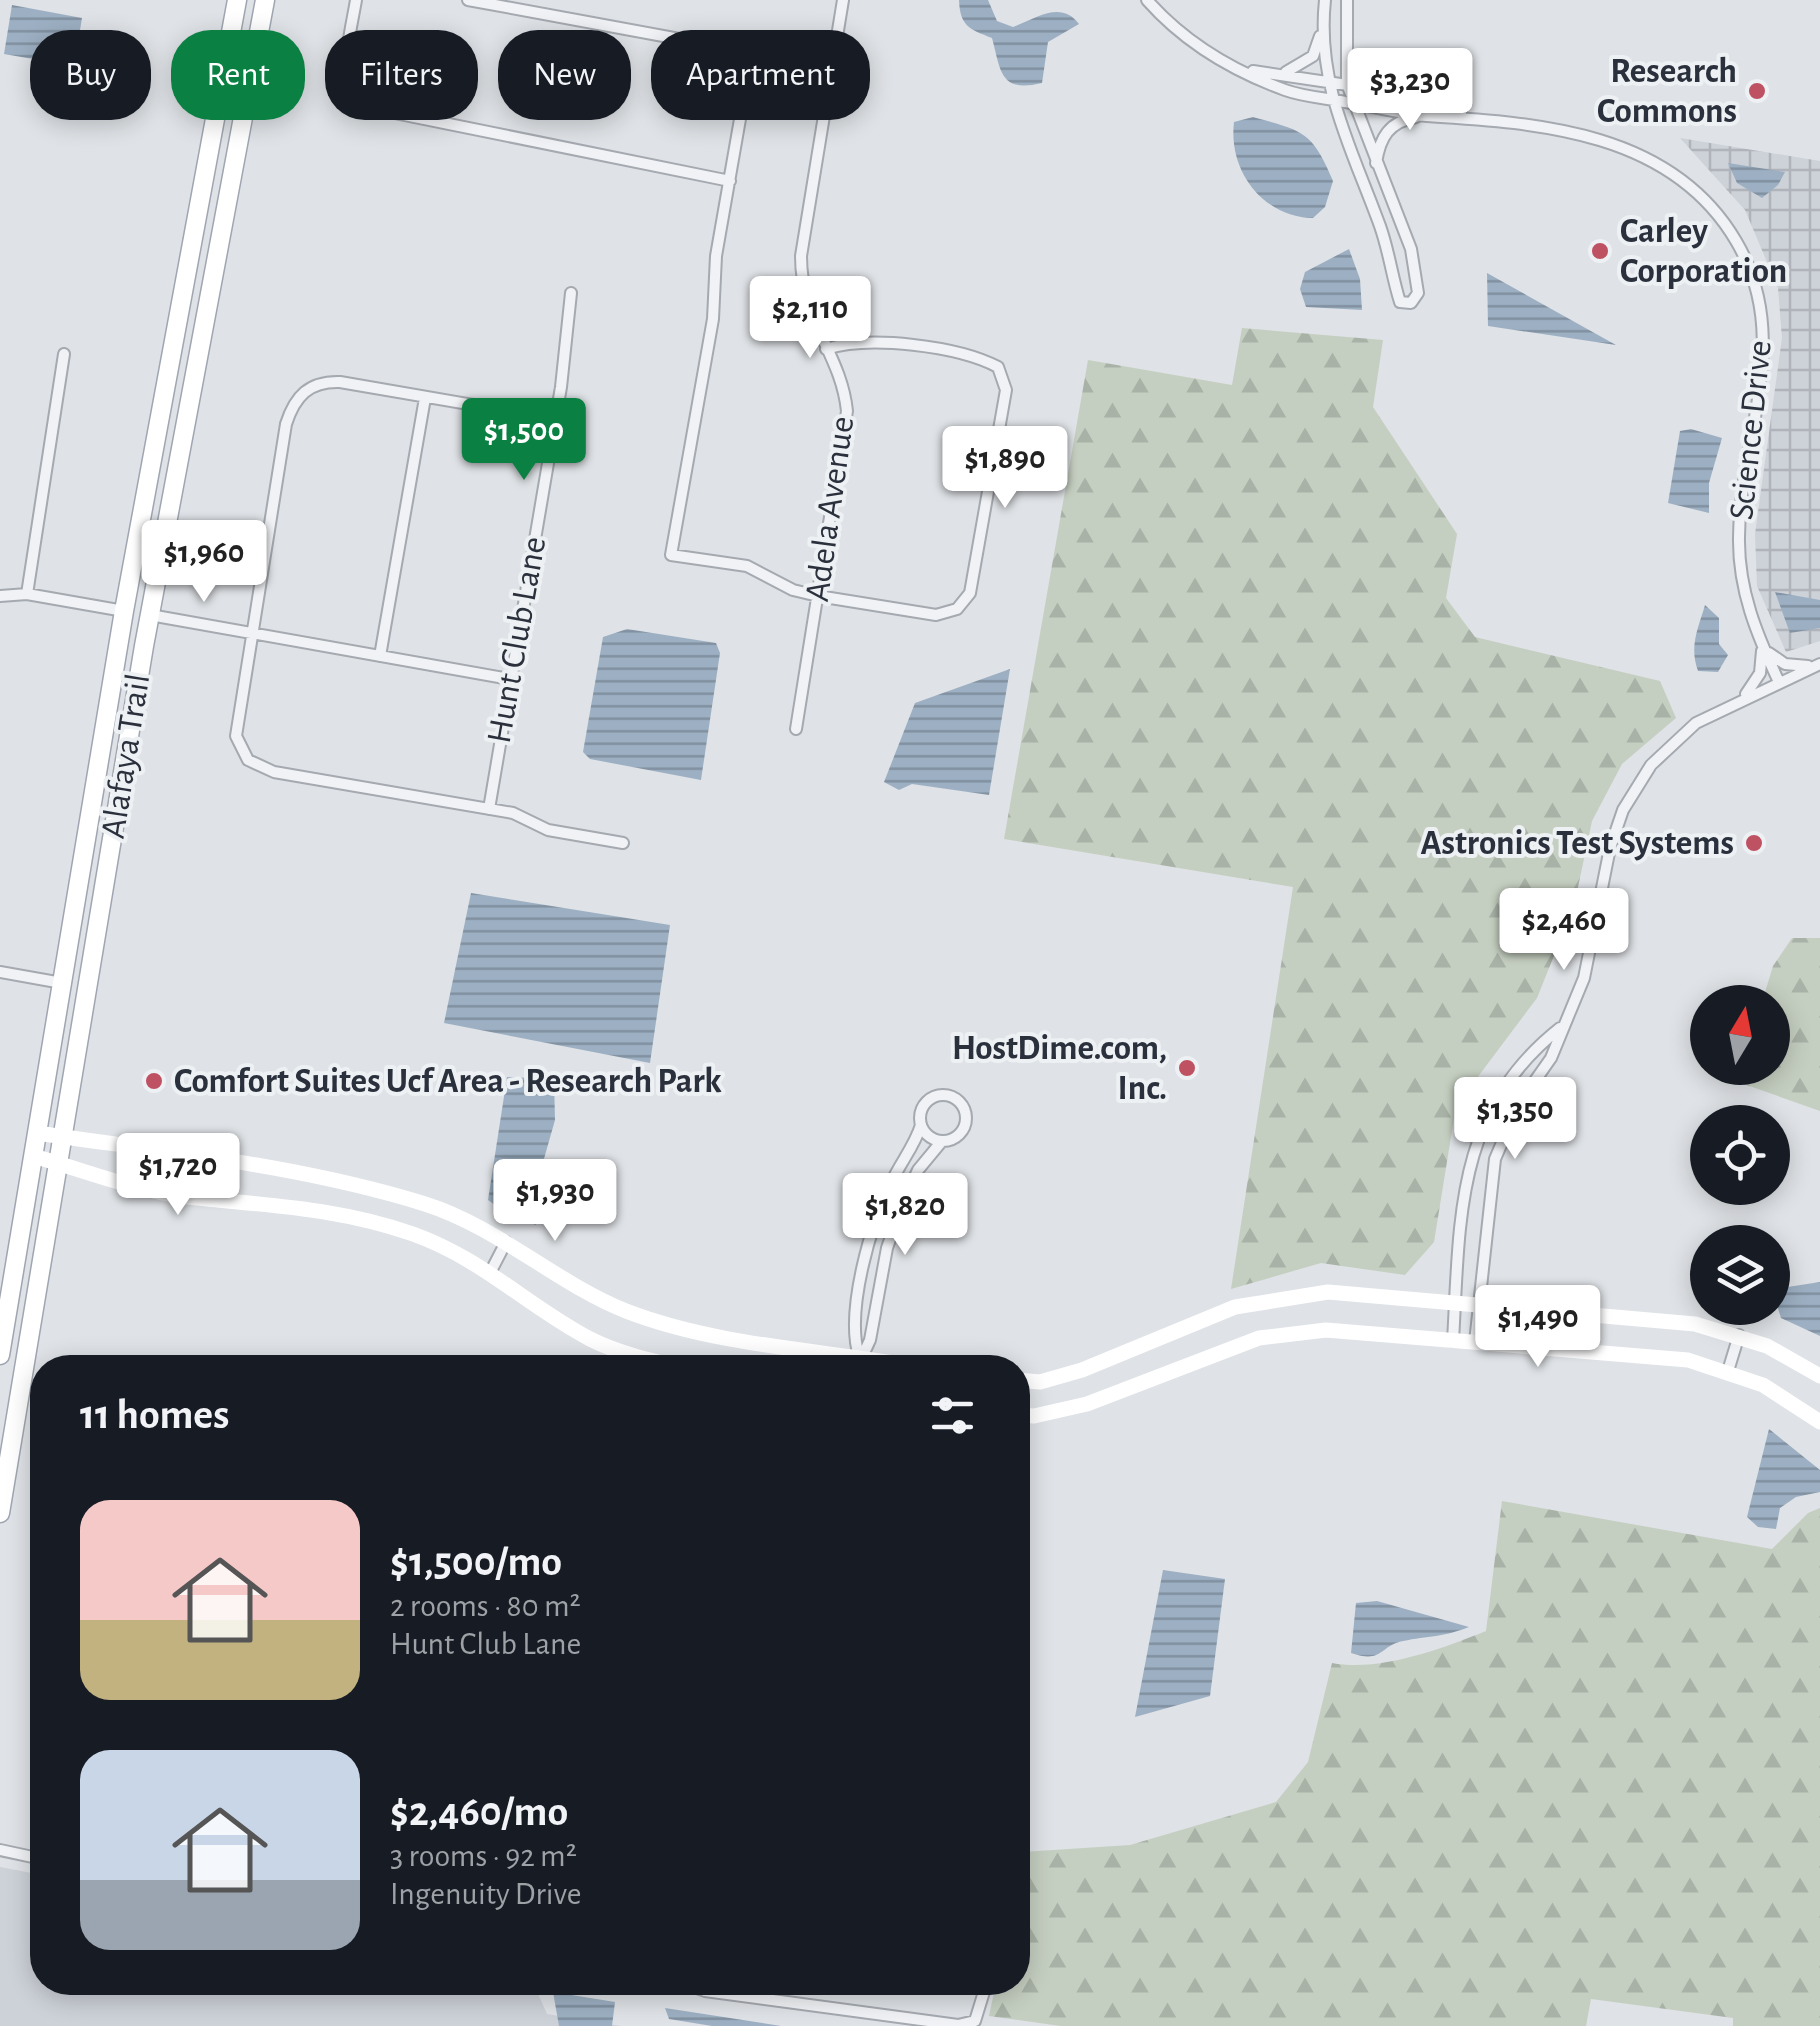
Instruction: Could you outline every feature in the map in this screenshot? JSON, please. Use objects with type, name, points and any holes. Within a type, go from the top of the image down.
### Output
[{"type":"main road","name":"Alafaya Trail","points":[[0,1355],[130,576],[238,0]]},
{"type":"main road","name":"Alafaya Trail","points":[[0,1513],[144,646],[265,0]]},
{"type":"main road","points":[[216,121],[222,156],[234,170]]},
{"type":"main road","points":[[206,170],[221,180],[226,207]]},
{"type":"main road","points":[[130,576],[139,606],[150,615]]},
{"type":"main road","points":[[124,611],[136,622],[144,646]]},
{"type":"main road","points":[[37,1133],[344,1180],[431,1206],[506,1242],[622,1309],[682,1330],[820,1355]]},
{"type":"main road","points":[[33,1156],[121,1183],[185,1196],[336,1210],[422,1238],[491,1270],[587,1337],[632,1355]]},
{"type":"main road","points":[[1030,1381],[1082,1370],[1235,1307],[1328,1292],[1677,1321],[1739,1335],[1820,1376]]},
{"type":"main road","points":[[1030,1416],[1087,1404],[1259,1338],[1326,1330],[1670,1358],[1728,1371],[1778,1394],[1820,1422]]},
{"type":"street","points":[[356,0],[345,69],[348,89],[360,106],[730,181]]},
{"type":"street","points":[[468,0],[712,45],[730,57],[742,76],[744,102],[716,256],[713,319],[672,554],[748,566],[793,590],[818,596],[936,615],[957,610],[970,594],[1006,390],[998,367],[980,358],[862,340],[826,349]]},
{"type":"street","name":"Adela Avenue","points":[[796,729],[847,411],[845,389],[801,290],[801,256],[844,0]]},
{"type":"street","name":"Science Drive","points":[[1147,0],[1203,50],[1287,91],[1424,116],[1472,116],[1586,135],[1653,159],[1711,202],[1738,243],[1752,276],[1766,348],[1738,534],[1745,596],[1779,682]]},
{"type":"street","points":[[1325,0],[1322,31],[1338,126],[1394,266],[1400,302],[1411,303],[1418,292],[1411,249],[1352,103],[1348,84],[1347,0]]},
{"type":"street","points":[[1282,73],[1313,56],[1322,31]]},
{"type":"street","name":"Science Drive","points":[[1244,70],[1415,95],[1472,116]]},
{"type":"street","points":[[1376,164],[1378,146],[1389,129],[1404,119],[1424,116]]},
{"type":"street","name":"Hunt Club Lane","points":[[488,809],[555,420],[571,292]]},
{"type":"street","points":[[27,594],[64,354]]},
{"type":"street","points":[[555,420],[326,382],[295,401],[286,424],[250,634],[237,720],[240,749],[248,760],[274,772],[488,809],[521,816],[548,830],[623,843]]},
{"type":"street","points":[[380,656],[425,398]]},
{"type":"street","points":[[0,596],[27,594],[124,611]]},
{"type":"street","points":[[150,615],[510,679]]},
{"type":"street","points":[[1762,645],[1785,664],[1818,665]]},
{"type":"street","points":[[1742,698],[1760,673],[1762,645]]},
{"type":"street","points":[[1476,1342],[1495,1159],[1518,1105],[1551,1058],[1589,962],[1610,848],[1628,800],[1676,738],[1742,698],[1818,665]]},
{"type":"street","points":[[0,972],[62,982]]},
{"type":"street","points":[[1453,1340],[1464,1195],[1474,1145],[1514,1073],[1561,1027]]},
{"type":"street","points":[[857,1355],[854,1338],[870,1240],[883,1201],[922,1125],[922,1109],[932,1098],[947,1096],[960,1102],[965,1125],[952,1139],[942,1141],[929,1136],[922,1125]]},
{"type":"street","points":[[862,1355],[870,1340],[887,1248],[903,1202],[918,1170],[942,1141]]},
{"type":"street","points":[[491,1270],[506,1242]]},
{"type":"street","points":[[1728,1371],[1739,1335]]},
{"type":"street","points":[[0,1850],[30,1856]]},
{"type":"street","points":[[726,1995],[958,2025],[974,2021],[983,1995]]},
{"type":"shaded area","points":[[1680,138],[1820,161],[1820,641],[1786,652],[1757,586],[1755,534],[1782,338],[1778,288],[1745,210]]},
{"type":"shaded area","points":[[0,1867],[30,1873],[30,1995],[539,1995],[547,2014],[621,2026],[0,2026]]},
{"type":"green space","points":[[1242,328],[1383,340],[1373,407],[1457,534],[1446,598],[1475,637],[1660,681],[1676,718],[1622,764],[1592,821],[1574,906],[1537,998],[1456,1106],[1434,1242],[1405,1275],[1321,1263],[1231,1289],[1293,887],[1004,839],[1088,360],[1232,385]]},
{"type":"green space","points":[[1792,938],[1820,938],[1820,1111],[1746,1085],[1790,1085],[1790,985],[1767,985],[1773,966]]},
{"type":"green space","points":[[1502,1501],[1772,1549],[1808,1513],[1820,1508],[1820,2026],[1733,2026],[1733,2018],[1591,1999],[1586,2026],[1061,2026],[989,2016],[993,1995],[1030,1995],[1030,1851],[1130,1845],[1276,1802],[1308,1762],[1332,1663],[1390,1662],[1486,1631]]},
{"type":"water","points":[[959,0],[988,0],[997,21],[1013,27],[1057,12],[1079,24],[1048,42],[1042,83],[1018,85],[1010,82],[1001,70],[992,38],[964,21]]},
{"type":"water","points":[[12,5],[82,18],[80,30],[30,30],[30,58],[4,54]]},
{"type":"water","points":[[1253,117],[1295,130],[1319,152],[1333,181],[1325,207],[1313,218],[1279,210],[1243,174],[1237,158],[1234,122]]},
{"type":"water","points":[[1728,163],[1785,172],[1778,185],[1762,198],[1737,183]]},
{"type":"water","points":[[1349,249],[1360,279],[1362,310],[1306,307],[1300,289],[1305,272]]},
{"type":"water","points":[[1487,273],[1616,345],[1488,326]]},
{"type":"water","points":[[1691,429],[1722,438],[1709,483],[1709,513],[1668,503],[1680,431]]},
{"type":"water","points":[[1775,592],[1820,600],[1820,628],[1790,633]]},
{"type":"water","points":[[1705,605],[1719,618],[1719,644],[1728,655],[1718,672],[1698,671],[1695,662],[1696,638]]},
{"type":"water","points":[[627,629],[716,643],[720,653],[701,780],[590,759],[583,752],[603,637]]},
{"type":"water","points":[[1010,669],[989,795],[912,784],[899,790],[884,782],[915,703]]},
{"type":"water","points":[[471,893],[670,925],[650,1063],[444,1023]]},
{"type":"water","points":[[507,1077],[554,1079],[555,1120],[534,1194],[536,1225],[510,1216],[488,1200]]},
{"type":"water","points":[[1820,1282],[1820,1336],[1790,1322],[1790,1287]]},
{"type":"water","points":[[1769,1429],[1820,1470],[1820,1492],[1796,1497],[1780,1508],[1776,1529],[1758,1527],[1747,1517]]},
{"type":"water","points":[[1163,1570],[1225,1579],[1210,1696],[1135,1717]]},
{"type":"water","points":[[1377,1601],[1469,1627],[1395,1643],[1375,1655],[1351,1653],[1356,1603]]},
{"type":"water","points":[[554,1995],[615,2002],[612,2026],[559,2026]]},
{"type":"water","points":[[665,2008],[781,2026],[712,2026],[669,2019]]},
{"type":"place","name":"Research Commons","points":[[1757,91]]},
{"type":"place","name":"Carley Corporation","points":[[1600,251]]},
{"type":"place","name":"Astronics Test Systems","points":[[1754,843]]},
{"type":"place","name":"HostDime.com, Inc.","points":[[1187,1068]]},
{"type":"place","name":"Comfort Suites Ucf Area - Research Park","points":[[154,1081]]}]
